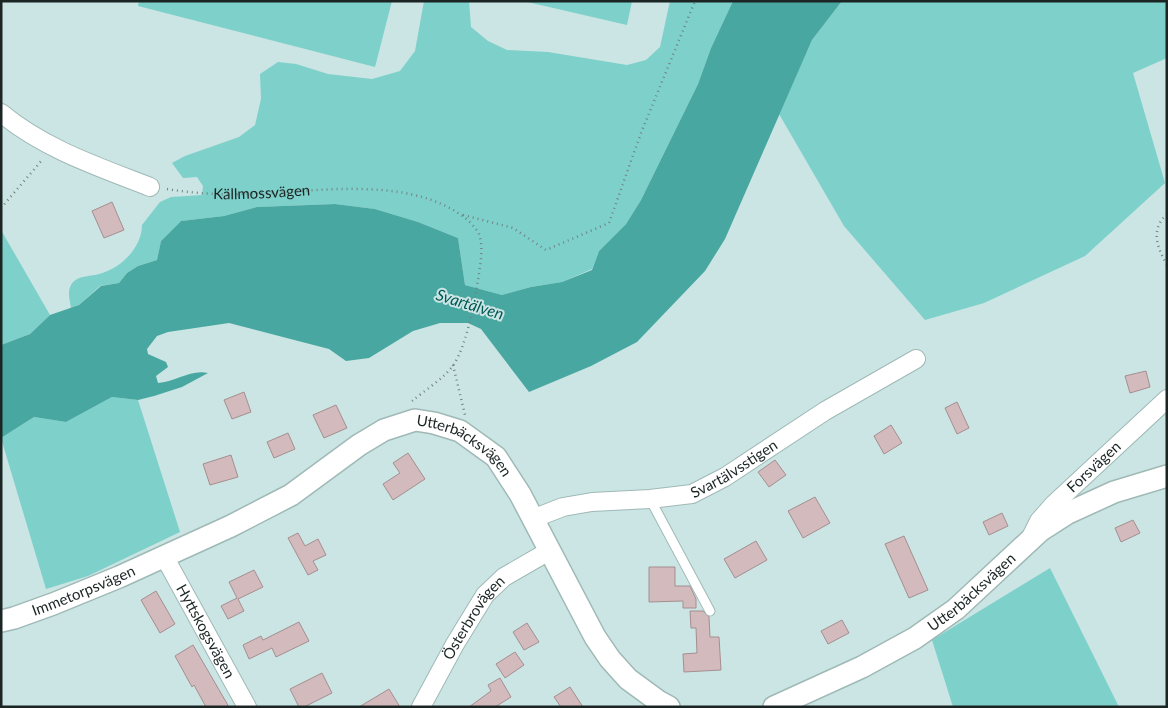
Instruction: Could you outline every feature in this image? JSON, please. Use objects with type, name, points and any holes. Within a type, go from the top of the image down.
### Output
[{"type":"street","points":[[1,114],[63,152],[150,187]]},
{"type":"street","name":"Svartälvsstigen","points":[[532,519],[563,506],[692,494],[726,477],[825,411],[916,359]]},
{"type":"street","name":"Forsvägen","points":[[1029,542],[1039,520],[1054,504],[1167,399]]},
{"type":"street","name":"Utterbäcksvägen","points":[[164,556],[231,526],[291,495],[359,445],[384,430],[415,420],[434,423],[460,431],[496,457],[520,494],[594,637],[628,679],[669,707]]},
{"type":"street","name":"Utterbäcksvägen","points":[[774,707],[862,667],[915,638],[956,610],[1040,531],[1068,513],[1114,492],[1167,476]]},
{"type":"street","name":"Österbrovägen","points":[[421,707],[455,644],[485,595],[504,577],[549,551]]},
{"type":"street","name":"Immetorpsvägen","points":[[1,621],[53,604],[164,556]]},
{"type":"street","name":"Hyttskogsvägen","points":[[164,556],[247,707]]},
{"type":"lane","points":[[650,499],[710,610]]},
{"type":"path","points":[[461,214],[513,228],[546,250],[609,223],[641,133],[695,1]]},
{"type":"path","points":[[1,208],[53,146]]},
{"type":"path","name":"Källmossvägen","points":[[150,187],[197,194],[382,190],[423,196],[461,214],[479,234],[481,250],[477,282],[464,340],[453,365]]},
{"type":"path","points":[[1167,214],[1161,219],[1155,232],[1157,243],[1167,265]]},
{"type":"path","points":[[412,401],[453,365],[470,439]]},
{"type":"shaded area","points":[[139,1],[392,1],[375,67],[138,6]]},
{"type":"shaded area","points":[[424,1],[469,1],[471,27],[488,41],[507,50],[548,52],[627,65],[646,60],[660,47],[670,1],[733,1],[711,48],[698,84],[641,200],[626,224],[599,251],[592,269],[562,282],[531,287],[502,295],[465,285],[458,238],[418,222],[375,209],[335,204],[257,207],[224,216],[181,221],[161,241],[157,260],[138,266],[127,273],[119,283],[100,286],[79,305],[71,308],[69,291],[76,279],[107,271],[122,262],[134,249],[141,234],[142,225],[160,202],[171,197],[202,195],[203,186],[197,177],[183,178],[172,163],[185,156],[239,137],[255,125],[261,99],[260,74],[278,62],[296,64],[328,74],[372,79],[400,71],[415,51]]},
{"type":"shaded area","points":[[523,1],[632,1],[627,25]]},
{"type":"shaded area","points":[[842,1],[1167,1],[1167,58],[1133,73],[1165,183],[1085,256],[984,303],[925,320],[844,226],[779,114],[812,40]]},
{"type":"shaded area","points":[[1,230],[50,315],[30,334],[1,345]]},
{"type":"shaded area","points":[[112,397],[138,400],[180,532],[88,576],[46,589],[1,438],[34,417],[66,422]]},
{"type":"shaded area","points":[[1050,568],[1119,707],[953,707],[932,640]]},
{"type":"water","name":"Svartälven","points":[[733,1],[842,1],[812,40],[725,239],[705,271],[637,342],[591,366],[529,392],[481,329],[468,323],[440,323],[413,331],[369,358],[346,361],[329,349],[229,323],[168,332],[157,336],[147,349],[148,354],[166,362],[168,367],[156,376],[158,383],[189,374],[208,373],[182,387],[138,400],[112,397],[66,422],[34,417],[1,438],[1,345],[30,334],[50,315],[79,305],[101,286],[119,283],[127,273],[138,266],[157,260],[161,241],[181,221],[224,216],[257,207],[335,204],[375,209],[418,222],[458,238],[465,285],[502,295],[531,287],[562,282],[592,270],[599,251],[626,224],[641,200],[698,84],[711,48]]},
{"type":"building","points":[[112,202],[124,230],[104,238],[92,211]]},
{"type":"building","points":[[1146,371],[1150,387],[1130,393],[1125,376]]},
{"type":"building","points":[[244,392],[251,412],[232,419],[224,400]]},
{"type":"building","points":[[957,402],[969,428],[957,434],[945,408]]},
{"type":"building","points":[[336,405],[347,428],[324,438],[313,415]]},
{"type":"building","points":[[891,425],[902,443],[884,454],[874,436]]},
{"type":"building","points":[[288,433],[295,449],[274,458],[267,442]]},
{"type":"building","points":[[408,453],[425,479],[393,500],[383,484],[400,473],[393,463]]},
{"type":"building","points":[[231,455],[238,477],[210,485],[203,464]]},
{"type":"building","points":[[775,460],[786,475],[769,487],[758,472]]},
{"type":"building","points":[[815,497],[830,523],[803,538],[788,511]]},
{"type":"building","points":[[1002,513],[1008,526],[989,535],[983,522]]},
{"type":"building","points":[[1133,520],[1140,533],[1121,542],[1115,528]]},
{"type":"building","points":[[298,533],[305,546],[318,539],[326,555],[313,561],[318,570],[308,575],[288,538]]},
{"type":"building","points":[[904,536],[928,590],[909,598],[885,544]]},
{"type":"building","points":[[756,541],[767,560],[735,578],[724,559]]},
{"type":"building","points":[[649,567],[675,567],[675,586],[690,586],[696,599],[696,608],[683,608],[683,601],[649,602]]},
{"type":"building","points":[[254,570],[263,587],[238,599],[244,611],[228,619],[221,606],[237,598],[229,582]]},
{"type":"building","points":[[156,591],[175,624],[160,633],[141,600]]},
{"type":"building","points":[[690,611],[703,611],[709,617],[710,637],[719,637],[721,670],[684,672],[683,654],[697,653],[696,628],[691,628]]},
{"type":"building","points":[[842,620],[849,633],[828,644],[821,631]]},
{"type":"building","points":[[299,622],[309,641],[276,657],[272,648],[249,659],[243,645],[261,636],[263,640]]},
{"type":"building","points":[[527,623],[539,642],[524,650],[513,632]]},
{"type":"building","points":[[193,645],[229,707],[206,707],[194,685],[192,687],[175,656]]},
{"type":"building","points":[[515,652],[524,665],[505,678],[496,664]]},
{"type":"building","points":[[322,673],[332,693],[304,707],[299,707],[290,689]]},
{"type":"building","points":[[500,678],[511,697],[495,707],[469,707],[491,691],[488,685]]},
{"type":"building","points":[[570,687],[583,707],[561,707],[554,697]]},
{"type":"building","points":[[389,689],[400,707],[359,707]]}]
